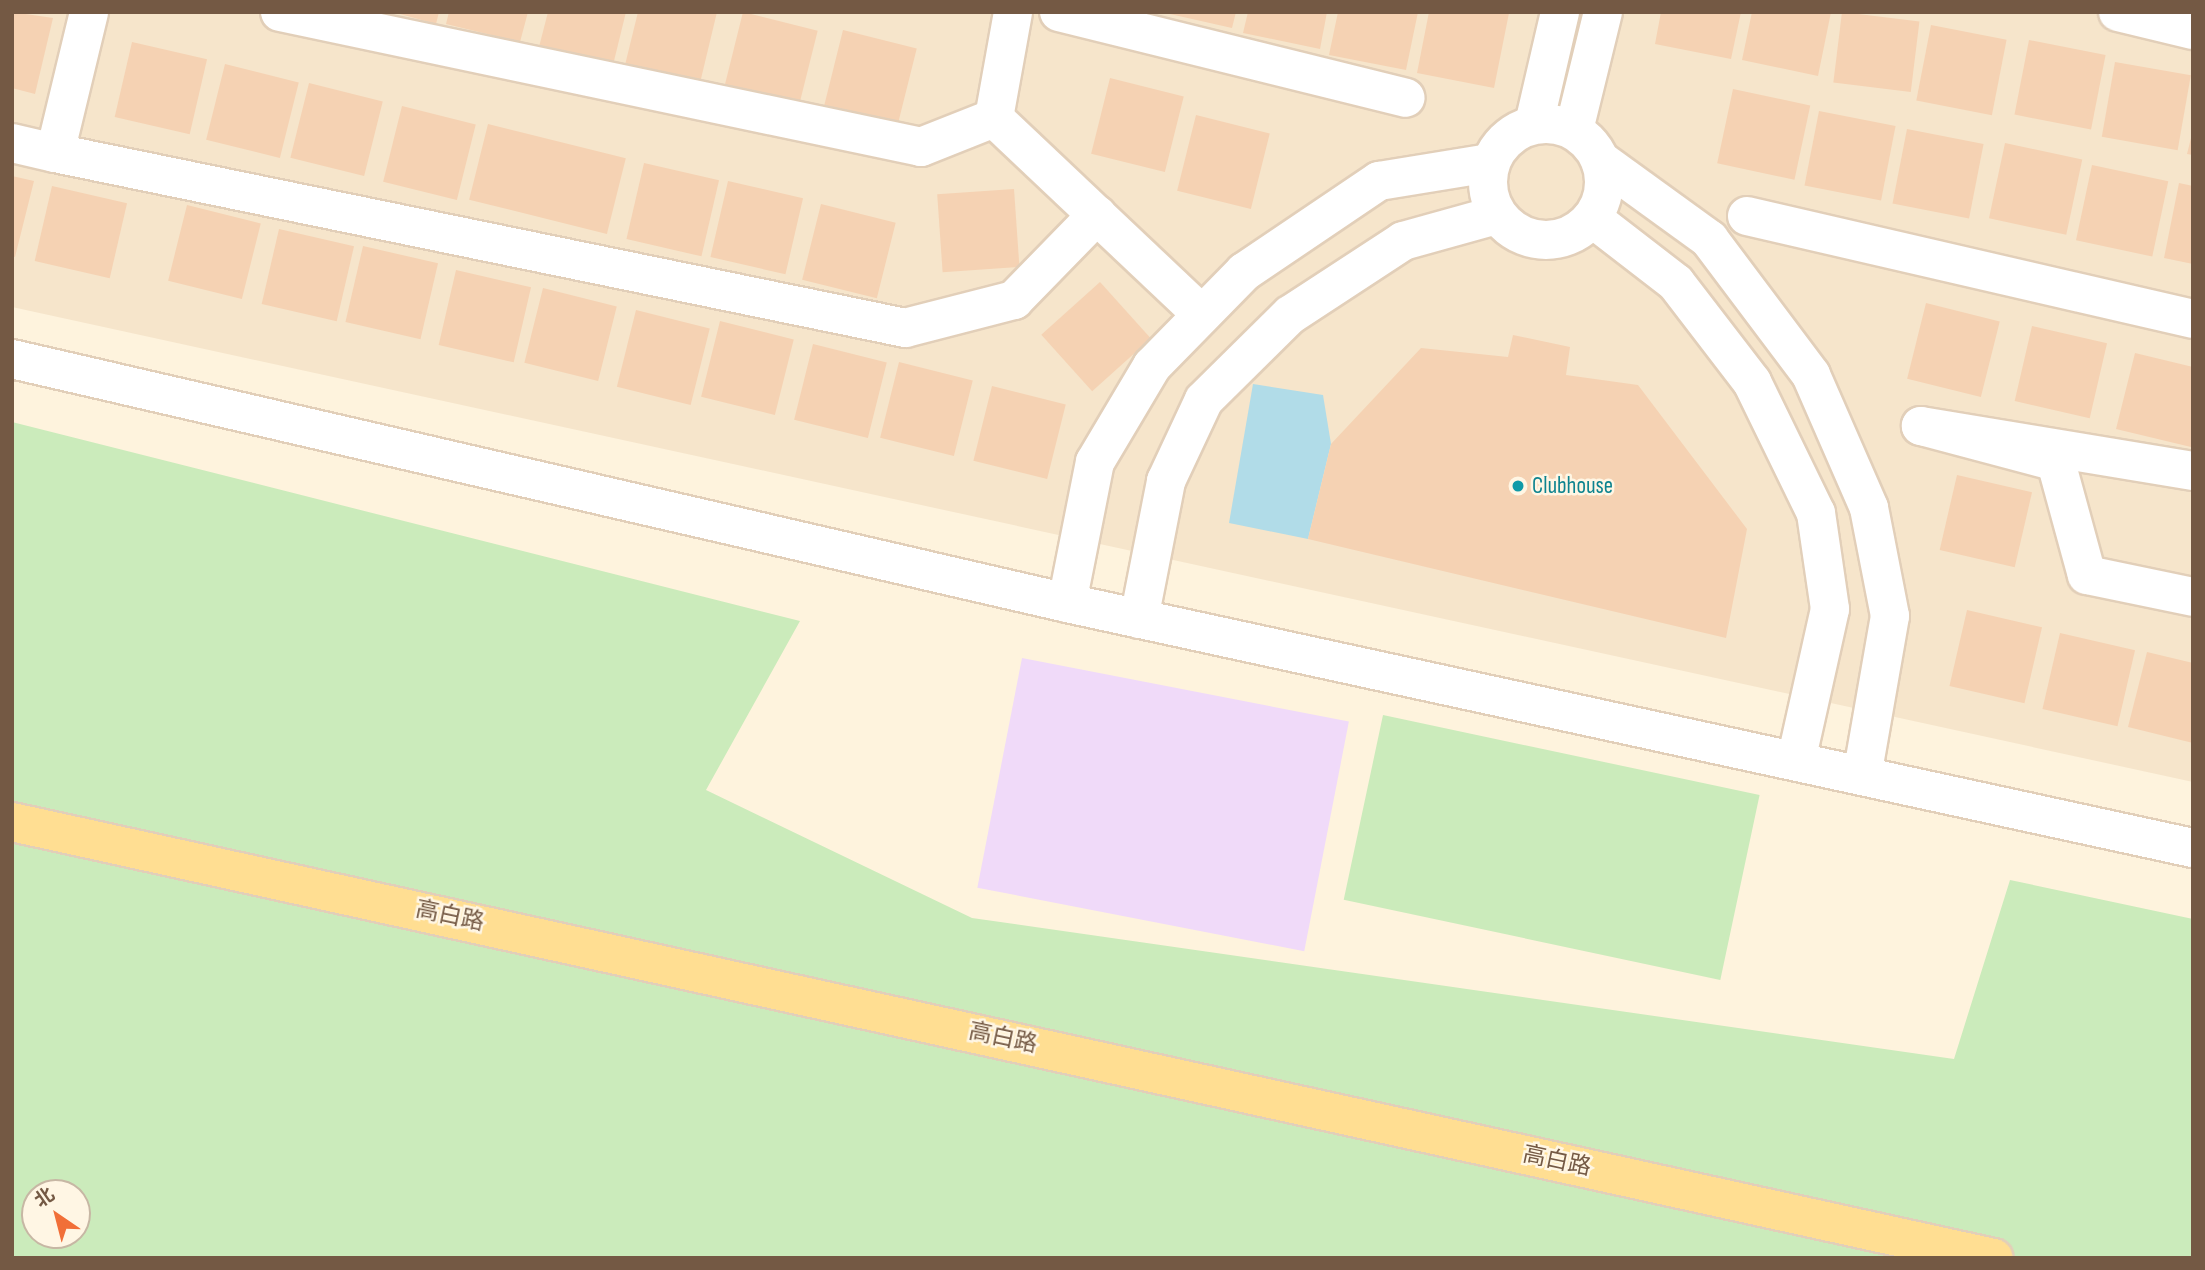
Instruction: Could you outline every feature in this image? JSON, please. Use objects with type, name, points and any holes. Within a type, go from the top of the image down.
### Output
[{"type":"main road","name":"高白路","points":[[12,821],[1994,1258]]},
{"type":"street","points":[[55,153],[89,12]]},
{"type":"street","points":[[280,12],[921,147],[995,118]]},
{"type":"street","points":[[995,118],[1013,12]]},
{"type":"street","points":[[1059,12],[1406,98]]},
{"type":"street","points":[[1534,124],[1560,12]]},
{"type":"street","points":[[1574,130],[1603,12]]},
{"type":"street","points":[[2118,12],[2193,30]]},
{"type":"street","points":[[995,118],[1202,315]]},
{"type":"street","points":[[1600,160],[1603,190],[1592,218],[1562,238],[1544,240],[1510,228],[1497,215],[1487,180],[1490,163],[1516,131],[1534,124],[1574,130],[1600,160],[1709,239],[1811,375],[1864,496],[1890,616],[1861,776]]},
{"type":"street","points":[[12,143],[905,328],[1014,300],[1097,215]]},
{"type":"street","points":[[1067,603],[1096,462],[1152,366],[1244,272],[1379,181],[1490,163]]},
{"type":"street","points":[[1139,619],[1166,481],[1204,400],[1290,315],[1403,241],[1497,215]]},
{"type":"street","points":[[1747,216],[2193,319]]},
{"type":"street","points":[[1592,218],[1676,283],[1744,371],[1816,513],[1830,610],[1796,761]]},
{"type":"street","points":[[12,359],[1067,603],[2193,848]]},
{"type":"street","points":[[2193,471],[1921,426],[2056,462],[2087,575],[2193,597]]},
{"type":"shaded area","points":[[12,12],[2193,12],[2193,782],[12,307]]},
{"type":"shaded area","points":[[1022,658],[1349,722],[1304,951],[977,888]]},
{"type":"green space","points":[[12,422],[800,621],[706,790],[972,918],[1954,1059],[2010,880],[2193,919],[2193,1258],[12,1258]]},
{"type":"green space","points":[[1383,715],[1760,795],[1720,980],[1344,900]]},
{"type":"water","points":[[1253,384],[1323,395],[1331,444],[1308,539],[1229,523]]},
{"type":"building","points":[[12,12],[53,18],[35,94],[12,88]]},
{"type":"building","points":[[393,12],[439,12],[436,24]]},
{"type":"building","points":[[449,12],[528,12],[520,42],[446,24]]},
{"type":"building","points":[[548,12],[626,12],[613,65],[539,47]]},
{"type":"building","points":[[638,12],[717,12],[700,83],[625,65]]},
{"type":"building","points":[[743,12],[818,31],[799,106],[724,88]]},
{"type":"building","points":[[1161,12],[1236,12],[1232,28]]},
{"type":"building","points":[[1248,12],[1327,12],[1320,49],[1243,33]]},
{"type":"building","points":[[1338,12],[1418,12],[1406,70],[1329,55]]},
{"type":"building","points":[[1429,12],[1509,13],[1494,88],[1417,73]]},
{"type":"building","points":[[1661,12],[1741,12],[1731,59],[1655,44]]},
{"type":"building","points":[[1752,12],[1831,12],[1818,76],[1742,60]]},
{"type":"building","points":[[1842,12],[1919,22],[1911,92],[1833,82]]},
{"type":"building","points":[[1931,25],[2007,40],[1992,115],[1916,101]]},
{"type":"building","points":[[843,30],[917,48],[898,124],[824,106]]},
{"type":"building","points":[[2029,40],[2106,55],[2091,129],[2014,115]]},
{"type":"building","points":[[132,42],[207,59],[190,134],[115,117]]},
{"type":"building","points":[[2115,62],[2191,75],[2178,150],[2102,137]]},
{"type":"building","points":[[225,64],[299,82],[280,158],[206,140]]},
{"type":"building","points":[[1110,78],[1184,96],[1165,172],[1091,154]]},
{"type":"building","points":[[309,83],[383,101],[364,176],[290,158]]},
{"type":"building","points":[[1733,89],[1810,105],[1794,180],[1717,163]]},
{"type":"building","points":[[402,106],[476,124],[457,200],[383,182]]},
{"type":"building","points":[[1819,111],[1896,126],[1881,200],[1804,186]]},
{"type":"building","points":[[1196,115],[1270,133],[1251,209],[1177,191]]},
{"type":"building","points":[[488,124],[626,158],[607,234],[469,200]]},
{"type":"building","points":[[1907,129],[1984,144],[1969,218],[1892,204]]},
{"type":"building","points":[[2193,134],[2193,155],[2187,154]]},
{"type":"building","points":[[2005,143],[2082,159],[2066,235],[1989,218]]},
{"type":"building","points":[[644,163],[719,180],[701,256],[626,239]]},
{"type":"building","points":[[2092,165],[2168,181],[2152,257],[2076,240]]},
{"type":"building","points":[[12,176],[34,181],[15,257],[12,256]]},
{"type":"building","points":[[728,181],[803,198],[785,274],[710,257]]},
{"type":"building","points":[[2179,183],[2193,186],[2193,264],[2164,258]]},
{"type":"building","points":[[52,186],[127,203],[110,278],[35,261]]},
{"type":"building","points":[[1014,189],[1019,267],[943,272],[937,194]]},
{"type":"building","points":[[821,204],[896,223],[877,298],[802,280]]},
{"type":"building","points":[[187,205],[261,223],[242,299],[168,281]]},
{"type":"building","points":[[279,229],[354,246],[337,321],[262,304]]},
{"type":"building","points":[[363,246],[438,263],[420,339],[345,322]]},
{"type":"building","points":[[456,270],[531,287],[514,362],[439,345]]},
{"type":"building","points":[[1100,282],[1151,338],[1092,391],[1041,335]]},
{"type":"building","points":[[543,288],[617,306],[598,381],[524,363]]},
{"type":"building","points":[[1926,303],[2000,321],[1981,397],[1907,379]]},
{"type":"building","points":[[636,310],[710,328],[691,405],[617,387]]},
{"type":"building","points":[[720,321],[794,339],[775,415],[701,397]]},
{"type":"building","points":[[2032,326],[2107,343],[2090,418],[2015,401]]},
{"type":"building","name":"Clubhouse","points":[[1513,335],[1570,347],[1566,375],[1638,385],[1747,529],[1726,638],[1308,539],[1331,444],[1421,348],[1508,357]]},
{"type":"building","points":[[813,344],[887,362],[868,438],[794,420]]},
{"type":"building","points":[[2135,353],[2193,367],[2191,447],[2116,429]]},
{"type":"building","points":[[899,362],[973,380],[954,456],[880,438]]},
{"type":"building","points":[[992,386],[1066,404],[1047,479],[973,461]]},
{"type":"building","points":[[1957,475],[2032,492],[2015,567],[1940,550]]},
{"type":"building","points":[[1967,610],[2042,627],[2024,703],[1949,686]]},
{"type":"building","points":[[2060,633],[2135,650],[2117,726],[2042,709]]},
{"type":"building","points":[[2147,652],[2193,663],[2193,743],[2128,727]]},
{"type":"place","name":"Clubhouse","points":[[1518,486]]}]
